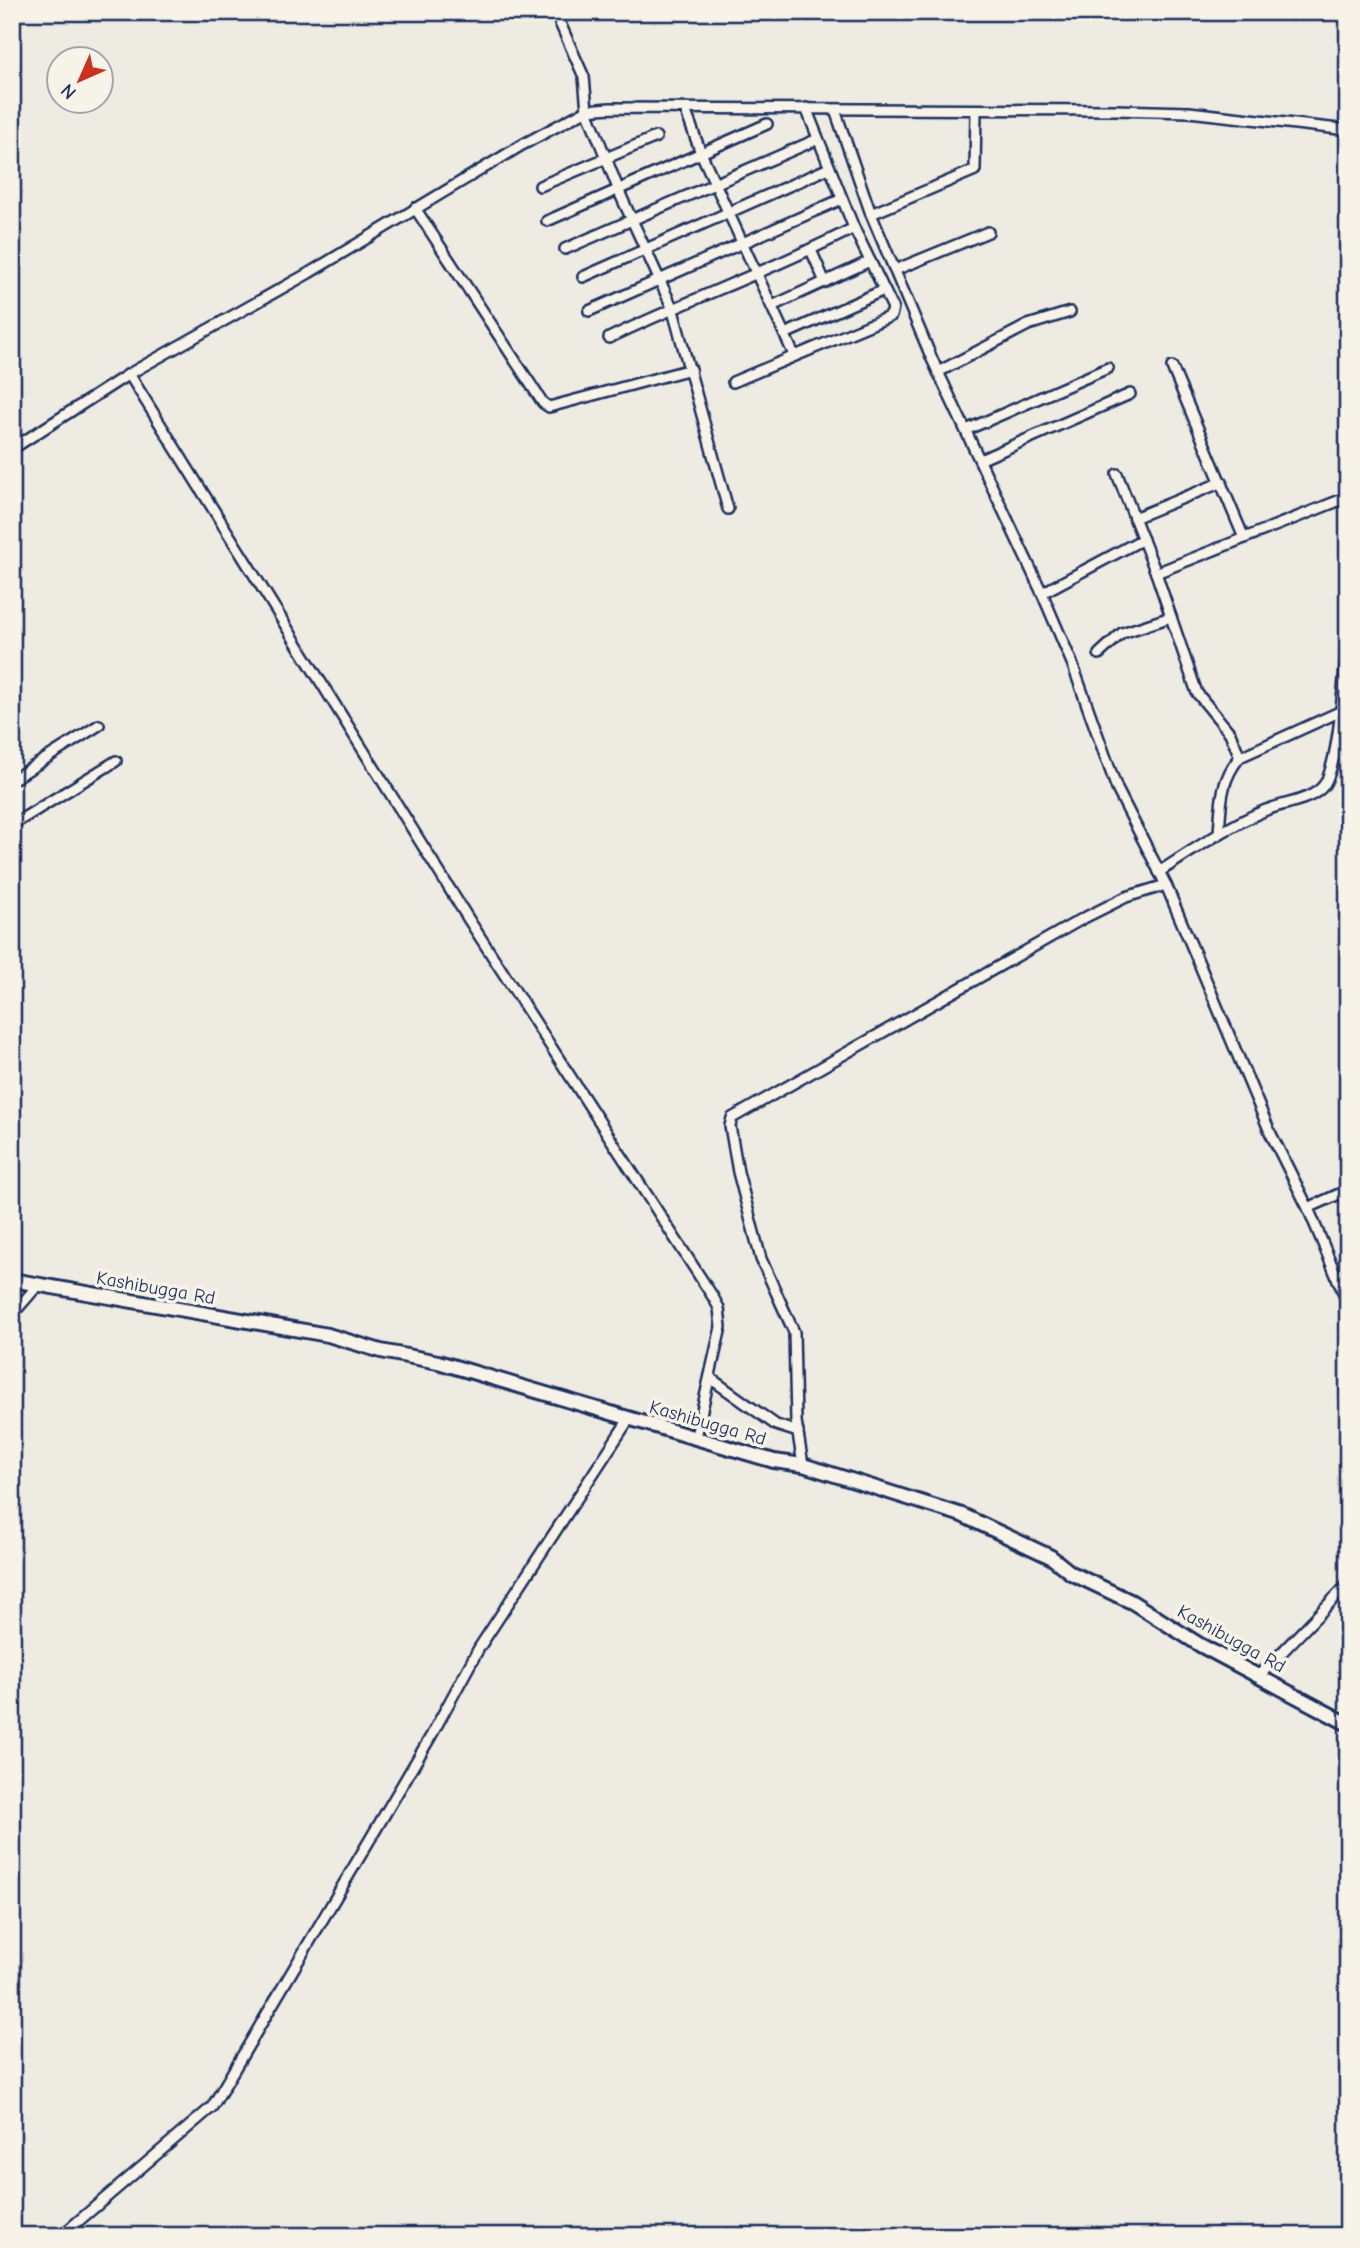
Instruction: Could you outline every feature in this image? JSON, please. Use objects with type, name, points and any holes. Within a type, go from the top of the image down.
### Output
[{"type":"main road","name":"Kashibugga Rd","points":[[12,1280],[328,1335],[381,1351],[438,1362],[774,1461],[803,1465],[962,1515],[1051,1558],[1071,1573],[1132,1602],[1200,1645],[1348,1724]]},
{"type":"street","points":[[555,12],[584,77],[587,110],[632,221],[672,307],[728,509]]},
{"type":"street","points":[[733,382],[891,316],[893,308],[854,228],[806,108]]},
{"type":"street","points":[[12,449],[129,374],[309,273],[415,208],[587,110],[806,108],[1189,112],[1348,130]]},
{"type":"street","points":[[685,109],[714,183],[758,272],[794,355]]},
{"type":"street","points":[[835,110],[871,214],[938,372],[1072,663],[1117,789],[1166,885],[1270,1132],[1308,1208],[1348,1304]]},
{"type":"street","points":[[871,214],[975,170],[976,110]]},
{"type":"street","points":[[547,221],[767,124]]},
{"type":"street","points":[[540,186],[656,137]]},
{"type":"street","points":[[565,249],[818,139]]},
{"type":"street","points":[[583,277],[829,168]]},
{"type":"street","points":[[589,311],[842,199]]},
{"type":"street","points":[[415,208],[548,407],[691,369]]},
{"type":"street","points":[[610,338],[672,307],[811,250],[854,228]]},
{"type":"street","points":[[895,270],[988,232]]},
{"type":"street","points":[[811,250],[825,282]]},
{"type":"street","points":[[772,306],[870,261]]},
{"type":"street","points":[[785,334],[884,290]]},
{"type":"street","points":[[938,372],[1028,325],[1070,312]]},
{"type":"street","points":[[1172,366],[1244,538]]},
{"type":"street","points":[[966,430],[1108,368]]},
{"type":"street","points":[[129,374],[468,920],[719,1308],[721,1326],[696,1436]]},
{"type":"street","points":[[980,460],[1130,394]]},
{"type":"street","points":[[1117,474],[1156,573],[1197,694],[1230,733],[1240,757]]},
{"type":"street","points":[[1134,517],[1222,482]]},
{"type":"street","points":[[1156,573],[1348,497]]},
{"type":"street","points":[[1042,593],[1143,539]]},
{"type":"street","points":[[1099,654],[1122,633],[1171,617]]},
{"type":"street","points":[[1159,872],[1248,818],[1308,797],[1322,788],[1328,778],[1343,711],[1348,637]]},
{"type":"street","points":[[1219,834],[1223,786],[1230,768],[1240,757],[1343,711]]},
{"type":"street","points":[[12,780],[99,725]]},
{"type":"street","points":[[12,825],[116,761]]},
{"type":"street","points":[[803,1465],[798,1432],[794,1332],[761,1259],[738,1172],[730,1126],[732,1118],[1082,919],[1126,897],[1166,885]]},
{"type":"street","points":[[1308,1208],[1348,1190]]},
{"type":"street","points":[[12,1315],[38,1285]]},
{"type":"street","points":[[710,1378],[776,1424],[798,1432]]},
{"type":"street","points":[[61,2236],[212,2107],[431,1736],[479,1648],[629,1419]]},
{"type":"street","points":[[1259,1676],[1348,1584]]}]
